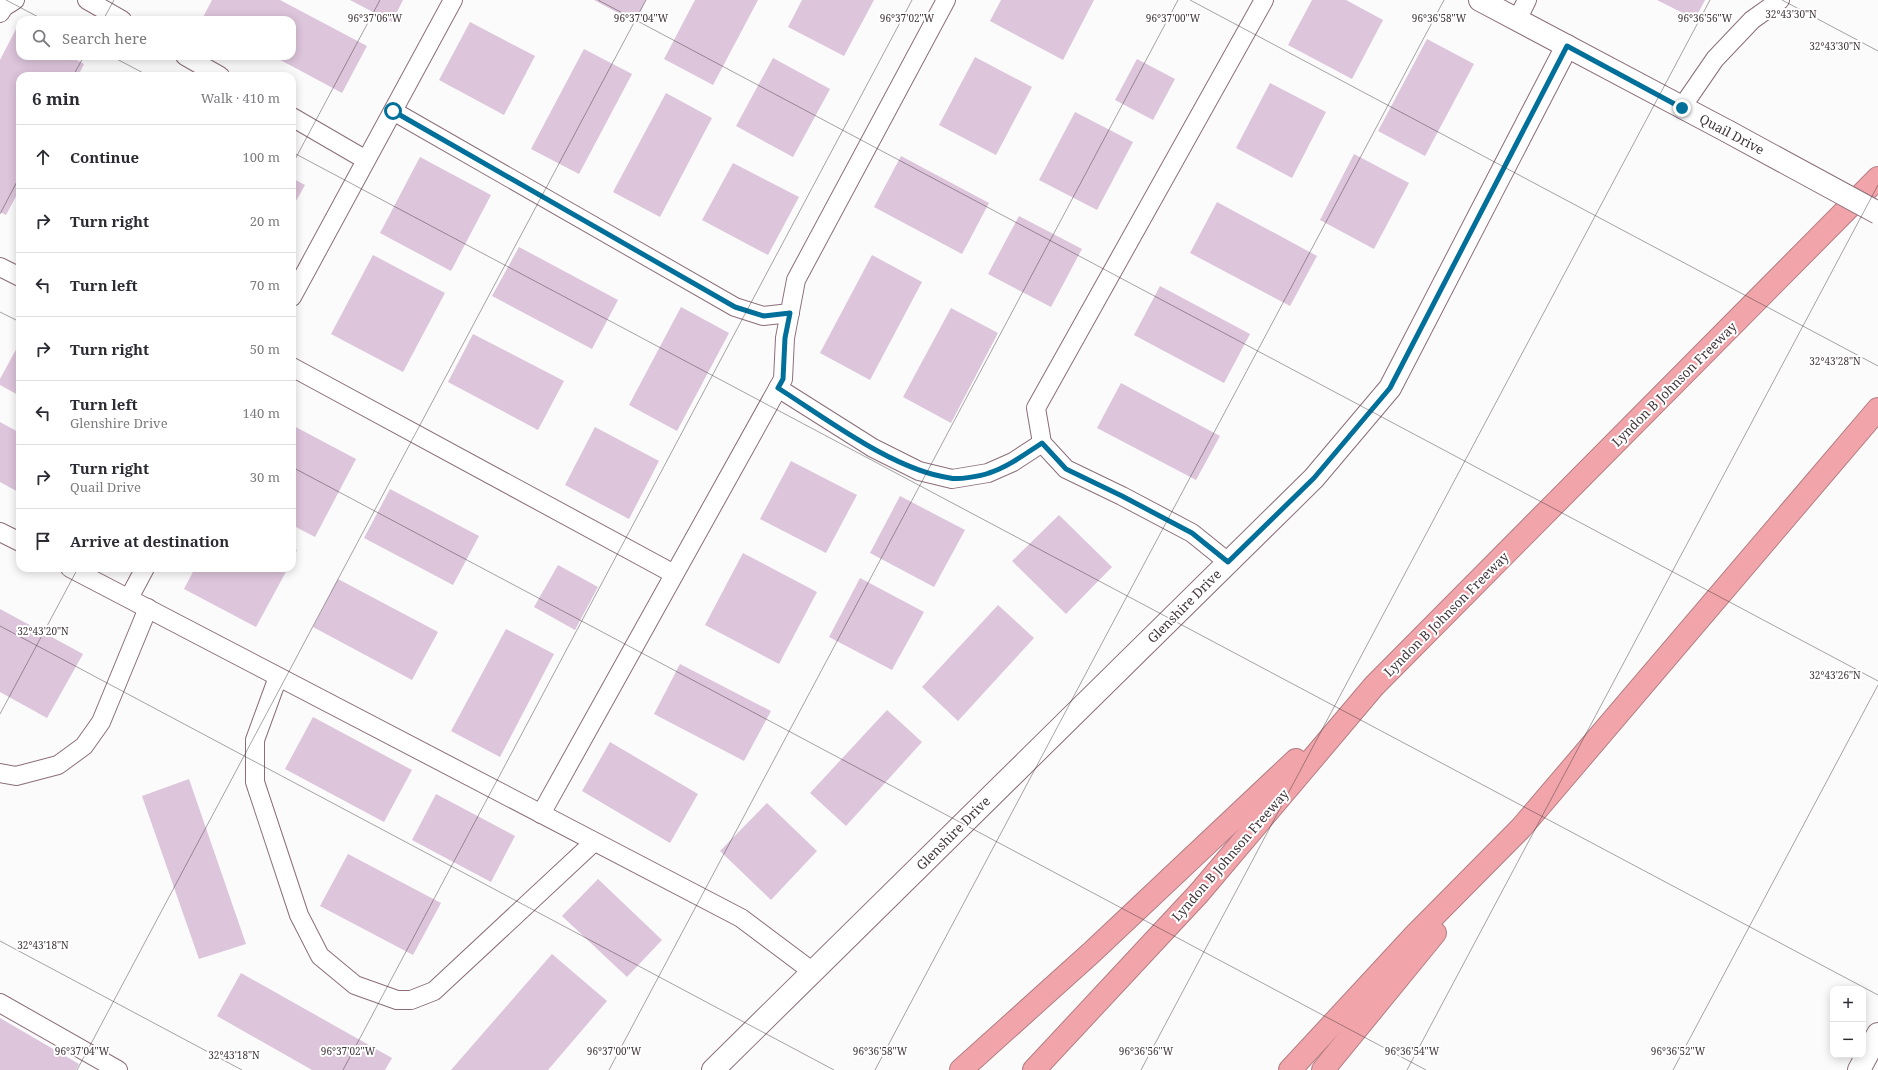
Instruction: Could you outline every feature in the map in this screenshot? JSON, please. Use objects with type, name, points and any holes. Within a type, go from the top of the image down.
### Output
[{"type":"highway","name":"Lyndon B Johnson Freeway","points":[[1034,1070],[1198,893],[1374,686],[1878,178]]},
{"type":"highway","points":[[1323,1070],[1521,828],[1878,409]]},
{"type":"highway","points":[[961,1070],[1091,953],[1374,686]]},
{"type":"highway","points":[[1290,1070],[1415,934],[1521,828]]},
{"type":"street","name":"Quail Drive","points":[[1480,0],[1878,213]]},
{"type":"street","name":"Glenshire Drive","points":[[713,1070],[1314,478],[1390,388],[1567,46]]},
{"type":"street","points":[[1859,1070],[1878,1034]]},
{"type":"lane","points":[[0,14],[4,7],[15,0]]},
{"type":"lane","points":[[87,0],[115,16]]},
{"type":"lane","points":[[296,290],[453,0]]},
{"type":"lane","points":[[541,814],[783,379],[785,338],[796,280],[946,0]]},
{"type":"lane","points":[[1228,562],[1192,533],[1122,496],[1066,469],[1042,443],[1036,408],[1264,0]]},
{"type":"lane","points":[[1517,20],[1527,0]]},
{"type":"lane","points":[[1682,108],[1715,59],[1752,20],[1780,0]]},
{"type":"lane","points":[[192,60],[213,72]]},
{"type":"lane","points":[[393,111],[735,307],[764,316],[790,313]]},
{"type":"lane","points":[[296,120],[366,160]]},
{"type":"lane","points":[[0,267],[16,275]]},
{"type":"lane","points":[[296,369],[674,574]]},
{"type":"lane","points":[[778,388],[873,448],[919,471],[952,479],[988,473],[1013,462],[1042,443]]},
{"type":"lane","points":[[0,532],[16,540]]},
{"type":"lane","points":[[78,572],[741,918],[813,972]]},
{"type":"lane","points":[[129,598],[143,572]]},
{"type":"lane","points":[[0,773],[16,776],[58,765],[84,746],[101,722],[148,608]]},
{"type":"lane","points":[[278,676],[256,740],[254,782],[299,915],[320,956],[356,986],[397,1000],[411,1000],[434,991],[594,842]]},
{"type":"lane","points":[[0,1003],[118,1070]]},
{"type":"building","points":[[212,0],[280,0],[367,46],[342,93],[280,60],[296,60],[296,16],[204,16]]},
{"type":"building","points":[[350,0],[403,0],[392,22]]},
{"type":"building","points":[[594,0],[646,0],[635,22]]},
{"type":"building","points":[[695,0],[758,0],[713,85],[664,59]]},
{"type":"building","points":[[802,0],[874,0],[844,56],[788,27]]},
{"type":"building","points":[[1001,0],[1094,0],[1063,60],[990,21]]},
{"type":"building","points":[[1312,0],[1346,0],[1383,20],[1352,79],[1288,45]]},
{"type":"building","points":[[1657,0],[1705,0],[1695,19]]},
{"type":"building","points":[[470,22],[535,56],[504,115],[439,80]]},
{"type":"building","points":[[16,29],[16,60],[76,60],[84,64],[80,72],[16,72],[16,196],[6,215],[0,212],[0,60]]},
{"type":"building","points":[[1427,39],[1474,64],[1425,156],[1378,131]]},
{"type":"building","points":[[584,49],[632,74],[579,174],[531,149]]},
{"type":"building","points":[[975,57],[1032,87],[996,155],[939,125]]},
{"type":"building","points":[[773,58],[830,89],[793,157],[736,126]]},
{"type":"building","points":[[1137,59],[1175,79],[1153,120],[1115,100]]},
{"type":"building","points":[[1270,83],[1326,112],[1292,178],[1236,148]]},
{"type":"building","points":[[666,93],[712,118],[660,217],[613,192]]},
{"type":"building","points":[[1075,112],[1133,142],[1097,210],[1039,180]]},
{"type":"building","points":[[1354,154],[1409,183],[1374,249],[1320,220]]},
{"type":"building","points":[[901,156],[989,203],[962,254],[874,207]]},
{"type":"building","points":[[420,157],[491,195],[451,271],[380,233]]},
{"type":"building","points":[[733,163],[799,197],[768,255],[702,220]]},
{"type":"building","points":[[296,180],[305,185],[296,201]]},
{"type":"building","points":[[1217,202],[1317,256],[1290,306],[1190,253]]},
{"type":"building","points":[[1019,216],[1082,249],[1051,307],[988,274]]},
{"type":"building","points":[[519,247],[618,300],[592,349],[492,296]]},
{"type":"building","points":[[373,255],[445,293],[403,372],[331,334]]},
{"type":"building","points":[[872,255],[922,282],[870,380],[820,353]]},
{"type":"building","points":[[1160,286],[1250,334],[1224,383],[1134,335]]},
{"type":"building","points":[[681,307],[729,333],[677,431],[629,405]]},
{"type":"building","points":[[951,308],[998,333],[951,423],[903,397]]},
{"type":"building","points":[[473,334],[564,381],[538,430],[448,382]]},
{"type":"building","points":[[16,349],[16,394],[0,385],[0,379]]},
{"type":"building","points":[[1121,383],[1220,436],[1196,480],[1097,428]]},
{"type":"building","points":[[0,422],[16,431],[16,491],[0,482]]},
{"type":"building","points":[[296,427],[356,459],[315,537],[296,527]]},
{"type":"building","points":[[595,427],[659,461],[629,519],[565,485]]},
{"type":"building","points":[[791,461],[857,495],[826,553],[760,519]]},
{"type":"building","points":[[390,489],[479,536],[453,585],[364,538]]},
{"type":"building","points":[[900,496],[965,530],[934,587],[870,553]]},
{"type":"building","points":[[1059,515],[1112,567],[1066,614],[1012,561]]},
{"type":"building","points":[[743,553],[817,592],[779,664],[705,625]]},
{"type":"building","points":[[558,565],[598,587],[575,630],[534,607]]},
{"type":"building","points":[[193,572],[286,572],[256,627],[184,589]]},
{"type":"building","points":[[860,578],[924,612],[892,670],[829,637]]},
{"type":"building","points":[[338,579],[438,632],[412,680],[313,627]]},
{"type":"building","points":[[998,605],[1034,638],[958,721],[922,687]]},
{"type":"building","points":[[0,609],[83,654],[47,718],[0,692]]},
{"type":"building","points":[[506,629],[554,654],[500,757],[451,731]]},
{"type":"building","points":[[680,664],[771,711],[744,761],[654,714]]},
{"type":"building","points":[[887,710],[922,742],[846,826],[810,793]]},
{"type":"building","points":[[313,717],[412,770],[384,822],[285,769]]},
{"type":"building","points":[[610,742],[698,794],[670,843],[582,791]]},
{"type":"building","points":[[189,779],[246,944],[199,959],[142,796]]},
{"type":"building","points":[[436,794],[515,836],[491,882],[412,840]]},
{"type":"building","points":[[767,803],[817,851],[771,900],[720,851]]},
{"type":"building","points":[[348,854],[441,903],[413,955],[320,906]]},
{"type":"building","points":[[598,879],[662,940],[627,977],[562,916]]},
{"type":"building","points":[[552,954],[607,1001],[548,1070],[451,1070]]},
{"type":"building","points":[[241,973],[392,1058],[385,1070],[312,1070],[217,1016]]},
{"type":"building","points":[[0,1018],[79,1064],[76,1070],[0,1070]]},
{"type":"route","points":[[393,111],[735,307],[764,316],[790,313],[785,338],[783,379],[778,388],[873,448],[919,471],[952,479],[988,473],[1013,462],[1042,443],[1066,469],[1122,496],[1192,533],[1228,562],[1314,478],[1390,388],[1567,46],[1682,108]]}]
